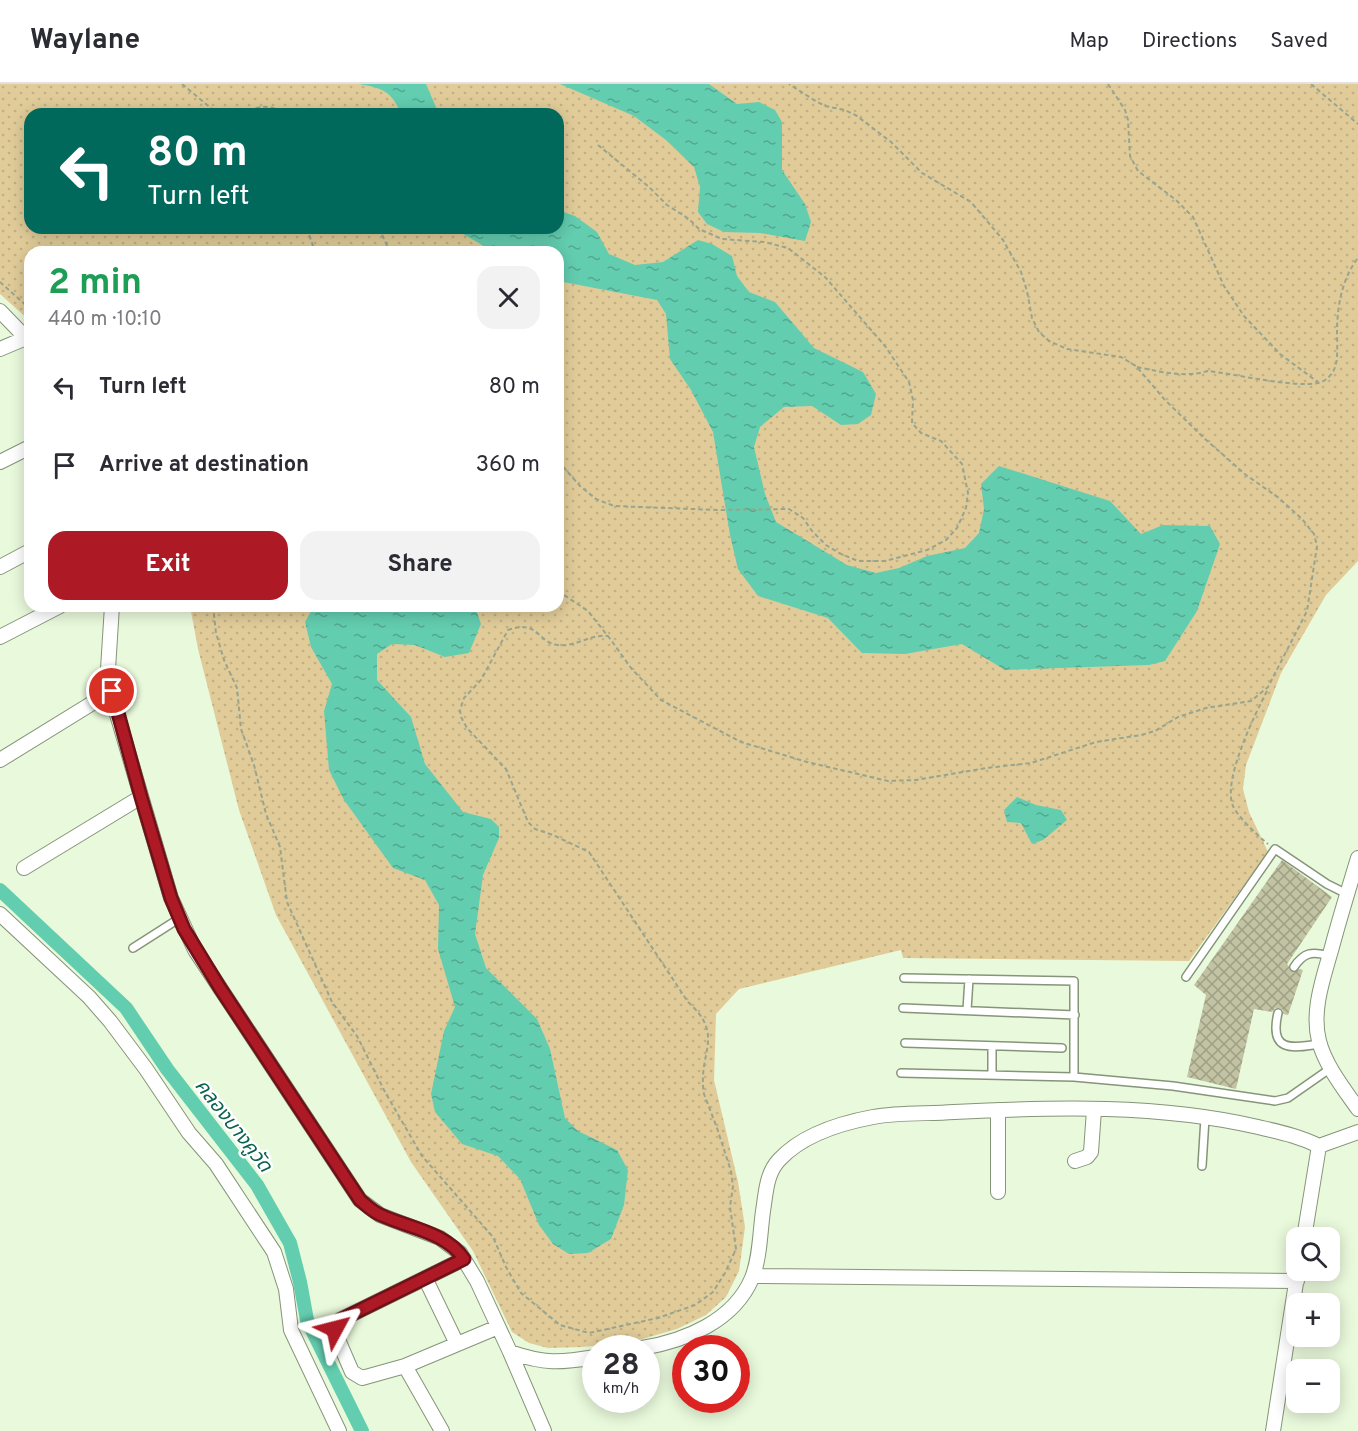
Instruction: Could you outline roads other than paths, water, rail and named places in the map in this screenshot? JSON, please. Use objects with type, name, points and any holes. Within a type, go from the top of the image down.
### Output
[{"type":"street","points":[[0,311],[24,336]]},
{"type":"street","points":[[0,349],[24,341]]},
{"type":"street","points":[[0,462],[24,450]]},
{"type":"street","points":[[0,567],[24,554]]},
{"type":"street","points":[[0,637],[48,612]]},
{"type":"street","points":[[112,612],[108,669],[112,691],[171,898],[195,950],[360,1200],[380,1215],[440,1238],[460,1253],[477,1281],[544,1431]]},
{"type":"street","points":[[0,760],[112,691]]},
{"type":"street","points":[[24,868],[141,797]]},
{"type":"street","points":[[1358,858],[1330,956],[1317,1010],[1316,1028],[1319,1044],[1331,1068],[1358,1109]]},
{"type":"street","points":[[0,914],[89,997],[110,1021],[189,1133],[216,1164],[274,1252],[286,1289],[291,1330],[339,1431]]},
{"type":"street","points":[[660,1345],[711,1325],[744,1294],[753,1276],[769,1173],[779,1160],[798,1143],[830,1129],[874,1117],[1028,1108],[1146,1111],[1231,1121],[1304,1138],[1318,1146],[1358,1132]]},
{"type":"street","points":[[998,1110],[998,1192]]},
{"type":"street","points":[[1075,1161],[1087,1157],[1091,1152],[1094,1110]]},
{"type":"street","points":[[1306,1227],[1318,1146]]},
{"type":"street","points":[[464,1259],[340,1320],[335,1329],[352,1372],[362,1378],[405,1366],[498,1326]]},
{"type":"street","points":[[753,1276],[1286,1276]]},
{"type":"street","points":[[425,1278],[457,1344]]},
{"type":"street","points":[[1273,1431],[1297,1281]]},
{"type":"street","points":[[510,1352],[542,1362],[582,1360]]},
{"type":"street","points":[[405,1366],[442,1431]]},
{"type":"lane","points":[[1186,977],[1275,849],[1327,884],[1347,894]]},
{"type":"lane","points":[[133,948],[180,918]]},
{"type":"lane","points":[[1294,967],[1301,956],[1309,953],[1330,956]]},
{"type":"lane","points":[[904,978],[1074,981],[1074,1077]]},
{"type":"lane","points":[[968,1010],[969,979]]},
{"type":"lane","points":[[903,1008],[1075,1015]]},
{"type":"lane","points":[[1278,1013],[1275,1028],[1277,1038],[1283,1044],[1291,1047],[1319,1044]]},
{"type":"lane","points":[[905,1043],[1062,1048]]},
{"type":"lane","points":[[992,1046],[992,1075]]},
{"type":"lane","points":[[902,1074],[1074,1077],[1173,1086],[1275,1101],[1288,1098],[1331,1068]]},
{"type":"lane","points":[[1202,1166],[1205,1118]]},
{"type":"water","points":[[359,84],[426,84],[436,108],[399,108],[390,95],[374,87]]},
{"type":"water","points":[[560,84],[709,84],[737,104],[759,102],[775,110],[782,122],[782,170],[805,204],[811,222],[805,241],[760,233],[724,232],[707,224],[698,212],[700,187],[694,167],[666,140],[634,116]]},
{"type":"water","points":[[564,212],[575,216],[597,232],[609,254],[635,265],[663,262],[698,240],[712,244],[732,256],[737,276],[749,292],[775,302],[814,348],[863,372],[876,394],[871,415],[858,424],[841,425],[812,406],[784,407],[760,427],[754,447],[765,494],[776,522],[847,565],[876,573],[899,568],[927,556],[965,548],[979,533],[984,509],[981,484],[999,466],[1110,501],[1141,534],[1163,525],[1210,526],[1220,544],[1197,611],[1165,661],[1149,665],[1005,670],[962,644],[905,654],[862,653],[828,618],[758,596],[738,569],[713,432],[691,390],[670,359],[666,314],[657,300],[564,282],[564,246],[482,245],[463,234],[564,234]]},
{"type":"water","points":[[311,612],[477,612],[481,624],[469,653],[445,657],[415,645],[392,644],[377,654],[377,680],[411,717],[425,764],[463,812],[491,819],[499,827],[499,838],[483,875],[475,934],[486,968],[537,1019],[550,1049],[565,1118],[578,1131],[617,1150],[628,1170],[624,1205],[611,1239],[588,1253],[569,1254],[553,1244],[539,1225],[520,1179],[498,1156],[462,1144],[435,1112],[431,1094],[444,1031],[455,1007],[438,949],[439,905],[425,880],[393,868],[344,800],[329,770],[324,711],[332,684],[311,647],[305,622]]},
{"type":"water","points":[[1017,797],[1036,805],[1061,810],[1067,820],[1043,840],[1032,844],[1021,823],[1007,822],[1004,810]]},
{"type":"waterway","name":"คลองบางคูวัด","points":[[0,890],[126,1008],[167,1069],[257,1185],[290,1243],[307,1320],[362,1431]]}]
